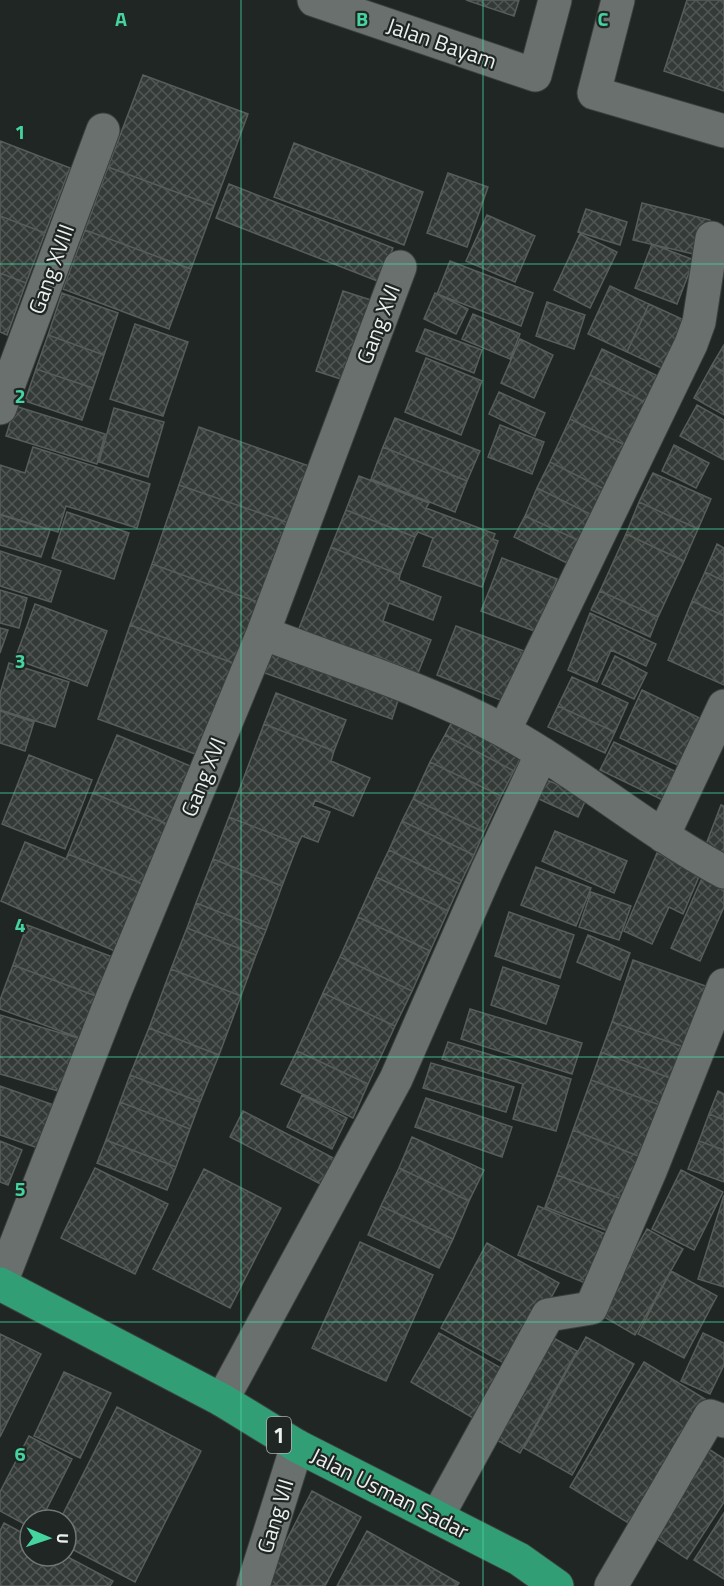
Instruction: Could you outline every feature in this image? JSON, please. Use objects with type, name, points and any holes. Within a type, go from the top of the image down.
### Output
[{"type":"highway","name":"Jalan Usman Sadar","points":[[0,1284],[222,1400],[297,1446],[519,1559],[557,1586]]},
{"type":"street","name":"Jalan Bayam","points":[[314,0],[535,75],[555,0]]},
{"type":"street","points":[[618,0],[594,93],[724,131]]},
{"type":"street","name":"Gang XVIII","points":[[0,408],[103,130]]},
{"type":"street","points":[[504,731],[691,344],[699,322],[712,238]]},
{"type":"street","name":"Gang XVI","points":[[0,1284],[113,996],[263,633],[400,267]]},
{"type":"street","points":[[263,633],[446,703],[504,731],[663,836],[724,872]]},
{"type":"street","points":[[663,836],[724,706]]},
{"type":"street","points":[[222,1400],[396,1079],[541,755]]},
{"type":"street","points":[[437,1517],[548,1315],[591,1308],[651,1169],[724,985]]},
{"type":"street","points":[[611,1586],[710,1416],[724,1421]]},
{"type":"street","name":"Gang VII","points":[[253,1586],[297,1446]]},
{"type":"building","points":[[466,0],[519,0],[514,16]]},
{"type":"building","points":[[687,0],[724,0],[724,91],[664,71]]},
{"type":"building","points":[[143,75],[248,114],[214,206],[108,167]]},
{"type":"building","points":[[0,141],[70,168],[45,233],[0,216]]},
{"type":"building","points":[[294,143],[423,192],[404,245],[274,197]]},
{"type":"building","points":[[108,167],[214,206],[191,269],[85,230]]},
{"type":"building","points":[[448,173],[488,187],[467,247],[427,233]]},
{"type":"building","points":[[229,184],[393,248],[380,282],[216,218]]},
{"type":"building","points":[[642,203],[710,220],[702,256],[633,240]]},
{"type":"building","points":[[586,209],[627,222],[620,245],[578,232]]},
{"type":"building","points":[[487,215],[535,236],[515,282],[466,261]]},
{"type":"building","points":[[0,216],[45,233],[26,283],[0,273]]},
{"type":"building","points":[[85,230],[191,269],[169,329],[63,289]]},
{"type":"building","points":[[580,234],[617,252],[590,308],[554,290]]},
{"type":"building","points":[[652,244],[694,260],[677,304],[635,288]]},
{"type":"building","points":[[450,261],[533,293],[521,326],[437,294]]},
{"type":"building","points":[[0,273],[26,283],[7,335],[0,332]]},
{"type":"building","points":[[610,286],[649,304],[627,352],[588,334]]},
{"type":"building","points":[[343,291],[377,302],[350,382],[316,371]]},
{"type":"building","points":[[62,293],[118,313],[104,355],[48,335]]},
{"type":"building","points":[[435,293],[468,309],[456,334],[424,319]]},
{"type":"building","points":[[547,302],[585,315],[574,349],[536,336]]},
{"type":"building","points":[[649,304],[693,324],[670,372],[627,352]]},
{"type":"building","points":[[473,314],[520,334],[510,359],[462,339]]},
{"type":"building","points":[[135,324],[188,342],[163,416],[110,399]]},
{"type":"building","points":[[425,329],[482,350],[474,373],[416,351]]},
{"type":"building","points":[[48,335],[104,355],[93,388],[36,369]]},
{"type":"building","points":[[520,339],[553,355],[534,398],[501,383]]},
{"type":"building","points":[[724,345],[724,372],[712,365]]},
{"type":"building","points":[[602,349],[660,377],[647,403],[590,375]]},
{"type":"building","points":[[426,358],[482,381],[461,435],[405,412]]},
{"type":"building","points":[[712,365],[724,372],[724,415],[694,398]]},
{"type":"building","points":[[36,369],[93,388],[82,420],[25,401]]},
{"type":"building","points":[[590,375],[647,403],[627,446],[570,419]]},
{"type":"building","points":[[499,392],[545,413],[535,436],[489,414]]},
{"type":"building","points":[[697,405],[724,420],[724,460],[680,436]]},
{"type":"building","points":[[15,406],[105,434],[97,464],[6,436]]},
{"type":"building","points":[[114,408],[164,422],[148,477],[99,462]]},
{"type":"building","points":[[395,418],[480,451],[467,481],[383,447]]},
{"type":"building","points":[[570,419],[627,446],[606,490],[550,462]]},
{"type":"building","points":[[500,425],[544,442],[532,474],[488,457]]},
{"type":"building","points":[[199,427],[320,470],[298,526],[179,485]]},
{"type":"building","points":[[674,445],[709,463],[696,488],[662,471]]},
{"type":"building","points":[[33,447],[150,484],[137,528],[66,506],[58,532],[0,514],[0,465],[25,473]]},
{"type":"building","points":[[383,447],[467,481],[455,512],[371,479]]},
{"type":"building","points":[[550,462],[606,490],[594,516],[537,488]]},
{"type":"building","points":[[653,473],[711,499],[698,529],[639,502]]},
{"type":"building","points":[[359,476],[429,503],[426,508],[495,534],[493,539],[498,541],[482,587],[423,566],[433,538],[418,532],[415,537],[346,510]]},
{"type":"building","points":[[179,485],[298,526],[266,605],[152,564]]},
{"type":"building","points":[[537,488],[594,516],[582,542],[525,516]]},
{"type":"building","points":[[639,502],[698,529],[684,561],[626,534]]},
{"type":"building","points":[[346,510],[415,537],[400,575],[331,547]]},
{"type":"building","points":[[67,512],[129,533],[114,579],[52,558]]},
{"type":"building","points":[[0,515],[50,530],[41,557],[0,545]]},
{"type":"building","points":[[525,516],[582,542],[571,565],[514,537]]},
{"type":"building","points":[[626,534],[684,561],[658,617],[600,591]]},
{"type":"building","points":[[717,544],[724,548],[724,581],[705,572]]},
{"type":"building","points":[[331,547],[400,575],[399,580],[441,597],[433,620],[389,603],[383,621],[431,640],[418,673],[374,655],[368,671],[294,641]]},
{"type":"building","points":[[0,551],[61,571],[51,602],[0,586]]},
{"type":"building","points":[[502,558],[557,579],[537,632],[481,611]]},
{"type":"building","points":[[152,564],[266,605],[244,667],[130,625]]},
{"type":"building","points":[[705,572],[724,581],[724,616],[692,601]]},
{"type":"building","points":[[0,590],[27,598],[19,628],[0,623]]},
{"type":"building","points":[[600,591],[658,617],[650,637],[591,610]]},
{"type":"building","points":[[692,601],[724,616],[724,685],[668,660]]},
{"type":"building","points":[[35,604],[107,631],[87,686],[15,659]]},
{"type":"building","points":[[590,613],[656,644],[646,666],[611,650],[597,682],[568,670]]},
{"type":"building","points":[[130,625],[244,667],[209,759],[98,719]]},
{"type":"building","points":[[456,626],[532,654],[513,705],[437,675]]},
{"type":"building","points":[[0,628],[8,630],[0,653]]},
{"type":"building","points":[[274,645],[401,691],[392,719],[265,673]]},
{"type":"building","points":[[615,656],[647,673],[634,699],[602,684]]},
{"type":"building","points":[[9,663],[69,682],[55,727],[0,710],[0,694]]},
{"type":"building","points":[[572,677],[628,703],[615,732],[558,706]]},
{"type":"building","points":[[642,690],[710,723],[688,770],[620,738]]},
{"type":"building","points":[[276,693],[346,720],[334,751],[264,724]]},
{"type":"building","points":[[558,706],[615,732],[605,753],[548,727]]},
{"type":"building","points":[[0,711],[34,722],[25,751],[0,743]]},
{"type":"building","points":[[455,716],[524,751],[514,771],[445,735]]},
{"type":"building","points":[[264,724],[334,751],[331,761],[370,778],[353,816],[315,800],[313,806],[330,812],[318,842],[302,836],[298,844],[229,817]]},
{"type":"building","points":[[117,735],[202,771],[179,829],[93,793]]},
{"type":"building","points":[[445,735],[514,771],[501,796],[430,762]]},
{"type":"building","points":[[614,742],[687,777],[673,805],[600,770]]},
{"type":"building","points":[[29,755],[92,780],[65,849],[2,824]]},
{"type":"building","points":[[430,762],[501,796],[484,832],[413,799]]},
{"type":"building","points":[[547,780],[587,797],[578,817],[539,799]]},
{"type":"building","points":[[93,793],[179,829],[153,888],[68,854]]},
{"type":"building","points":[[413,799],[484,832],[474,855],[402,821]]},
{"type":"building","points":[[721,805],[724,806],[724,854],[705,847]]},
{"type":"building","points":[[229,817],[298,844],[282,886],[213,859]]},
{"type":"building","points":[[402,821],[474,855],[460,884],[389,850]]},
{"type":"building","points":[[555,831],[627,861],[614,893],[542,861]]},
{"type":"building","points":[[25,842],[66,859],[68,854],[153,888],[126,956],[1,901]]},
{"type":"building","points":[[389,850],[460,884],[448,911],[376,877]]},
{"type":"building","points":[[657,853],[701,872],[683,914],[669,907],[652,944],[624,931]]},
{"type":"building","points":[[213,859],[282,886],[266,930],[196,903]]},
{"type":"building","points":[[536,867],[591,888],[576,926],[521,905]]},
{"type":"building","points":[[703,876],[724,886],[724,907],[700,961],[671,948]]},
{"type":"building","points":[[376,877],[448,911],[430,951],[358,917]]},
{"type":"building","points":[[591,892],[631,906],[619,940],[579,927]]},
{"type":"building","points":[[196,903],[266,930],[256,955],[187,928]]},
{"type":"building","points":[[509,912],[574,935],[560,978],[495,956]]},
{"type":"building","points":[[358,917],[430,951],[412,991],[340,957]]},
{"type":"building","points":[[27,925],[118,959],[104,999],[13,965]]},
{"type":"building","points":[[187,928],[256,955],[241,996],[171,969]]},
{"type":"building","points":[[588,935],[630,953],[620,980],[577,962]]},
{"type":"building","points":[[340,957],[412,991],[395,1026],[323,993]]},
{"type":"building","points":[[633,960],[711,988],[689,1049],[612,1022]]},
{"type":"building","points":[[13,965],[104,999],[88,1041],[0,1009],[0,1000]]},
{"type":"building","points":[[503,967],[559,986],[546,1024],[491,1005]]},
{"type":"building","points":[[171,969],[241,996],[219,1055],[149,1028]]},
{"type":"building","points":[[323,993],[395,1026],[368,1084],[297,1051]]},
{"type":"building","points":[[470,1009],[582,1043],[572,1074],[461,1039]]},
{"type":"building","points":[[0,1015],[88,1041],[72,1095],[0,1074]]},
{"type":"building","points":[[612,1022],[689,1049],[678,1081],[601,1052]]},
{"type":"building","points":[[149,1028],[219,1055],[200,1102],[130,1075]]},
{"type":"building","points":[[448,1042],[571,1079],[556,1131],[513,1119],[523,1084],[442,1059]]},
{"type":"building","points":[[297,1051],[368,1084],[353,1118],[281,1084]]},
{"type":"building","points":[[601,1052],[678,1081],[668,1108],[591,1080]]},
{"type":"building","points":[[431,1063],[514,1087],[506,1112],[423,1088]]},
{"type":"building","points":[[130,1075],[200,1102],[190,1129],[120,1102]]},
{"type":"building","points":[[591,1080],[668,1108],[648,1160],[573,1130]]},
{"type":"building","points":[[0,1086],[62,1108],[47,1151],[0,1135]]},
{"type":"building","points":[[718,1091],[724,1094],[724,1120],[709,1114]]},
{"type":"building","points":[[302,1095],[347,1118],[332,1149],[287,1127]]},
{"type":"building","points":[[426,1098],[512,1127],[502,1157],[415,1127]]},
{"type":"building","points":[[120,1102],[190,1129],[176,1167],[106,1140]]},
{"type":"building","points":[[243,1111],[343,1163],[330,1189],[230,1137]]},
{"type":"building","points":[[709,1114],[724,1120],[724,1150],[699,1141]]},
{"type":"building","points":[[573,1130],[648,1160],[630,1202],[557,1175]]},
{"type":"building","points":[[412,1137],[484,1170],[469,1201],[399,1168]]},
{"type":"building","points":[[106,1140],[176,1167],[167,1190],[97,1163]]},
{"type":"building","points":[[0,1141],[22,1150],[8,1185],[0,1182]]},
{"type":"building","points":[[699,1141],[724,1150],[724,1182],[688,1169]]},
{"type":"building","points":[[95,1168],[168,1204],[135,1274],[61,1238]]},
{"type":"building","points":[[399,1168],[469,1201],[453,1239],[381,1206]]},
{"type":"building","points":[[204,1169],[281,1208],[230,1308],[153,1269]]},
{"type":"building","points":[[681,1170],[723,1192],[694,1250],[652,1229]]},
{"type":"building","points":[[557,1175],[630,1202],[618,1235],[545,1207]]},
{"type":"building","points":[[724,1195],[724,1287],[698,1279]]},
{"type":"building","points":[[381,1206],[453,1239],[439,1268],[368,1235]]},
{"type":"building","points":[[538,1206],[610,1236],[590,1285],[518,1255]]},
{"type":"building","points":[[647,1229],[683,1249],[635,1335],[599,1314]]},
{"type":"building","points":[[360,1242],[433,1275],[386,1381],[312,1348]]},
{"type":"building","points":[[487,1243],[559,1283],[513,1368],[441,1328]]},
{"type":"building","points":[[671,1271],[717,1296],[684,1358],[638,1334]]},
{"type":"building","points":[[541,1331],[577,1351],[520,1453],[484,1433]]},
{"type":"building","points":[[439,1333],[508,1372],[480,1422],[411,1382]]},
{"type":"building","points":[[703,1333],[724,1343],[724,1365],[710,1394],[681,1381]]},
{"type":"building","points":[[0,1334],[41,1354],[0,1437]]},
{"type":"building","points":[[586,1337],[634,1364],[572,1475],[524,1448]]},
{"type":"building","points":[[644,1362],[710,1402],[635,1527],[570,1487]]},
{"type":"building","points":[[64,1372],[111,1393],[80,1458],[34,1436]]},
{"type":"building","points":[[117,1407],[201,1451],[135,1582],[78,1552],[78,1508],[66,1508]]},
{"type":"building","points":[[29,1436],[72,1459],[47,1508],[18,1508],[18,1521],[0,1511],[0,1492]]},
{"type":"building","points":[[704,1446],[724,1459],[724,1502],[687,1559],[648,1533]]},
{"type":"building","points":[[312,1491],[361,1517],[325,1586],[263,1586]]},
{"type":"building","points":[[724,1513],[724,1579],[694,1560]]},
{"type":"building","points":[[4,1523],[18,1531],[18,1568],[78,1568],[78,1562],[113,1581],[110,1586],[0,1586],[0,1531]]},
{"type":"building","points":[[367,1531],[459,1583],[457,1586],[337,1586]]}]
